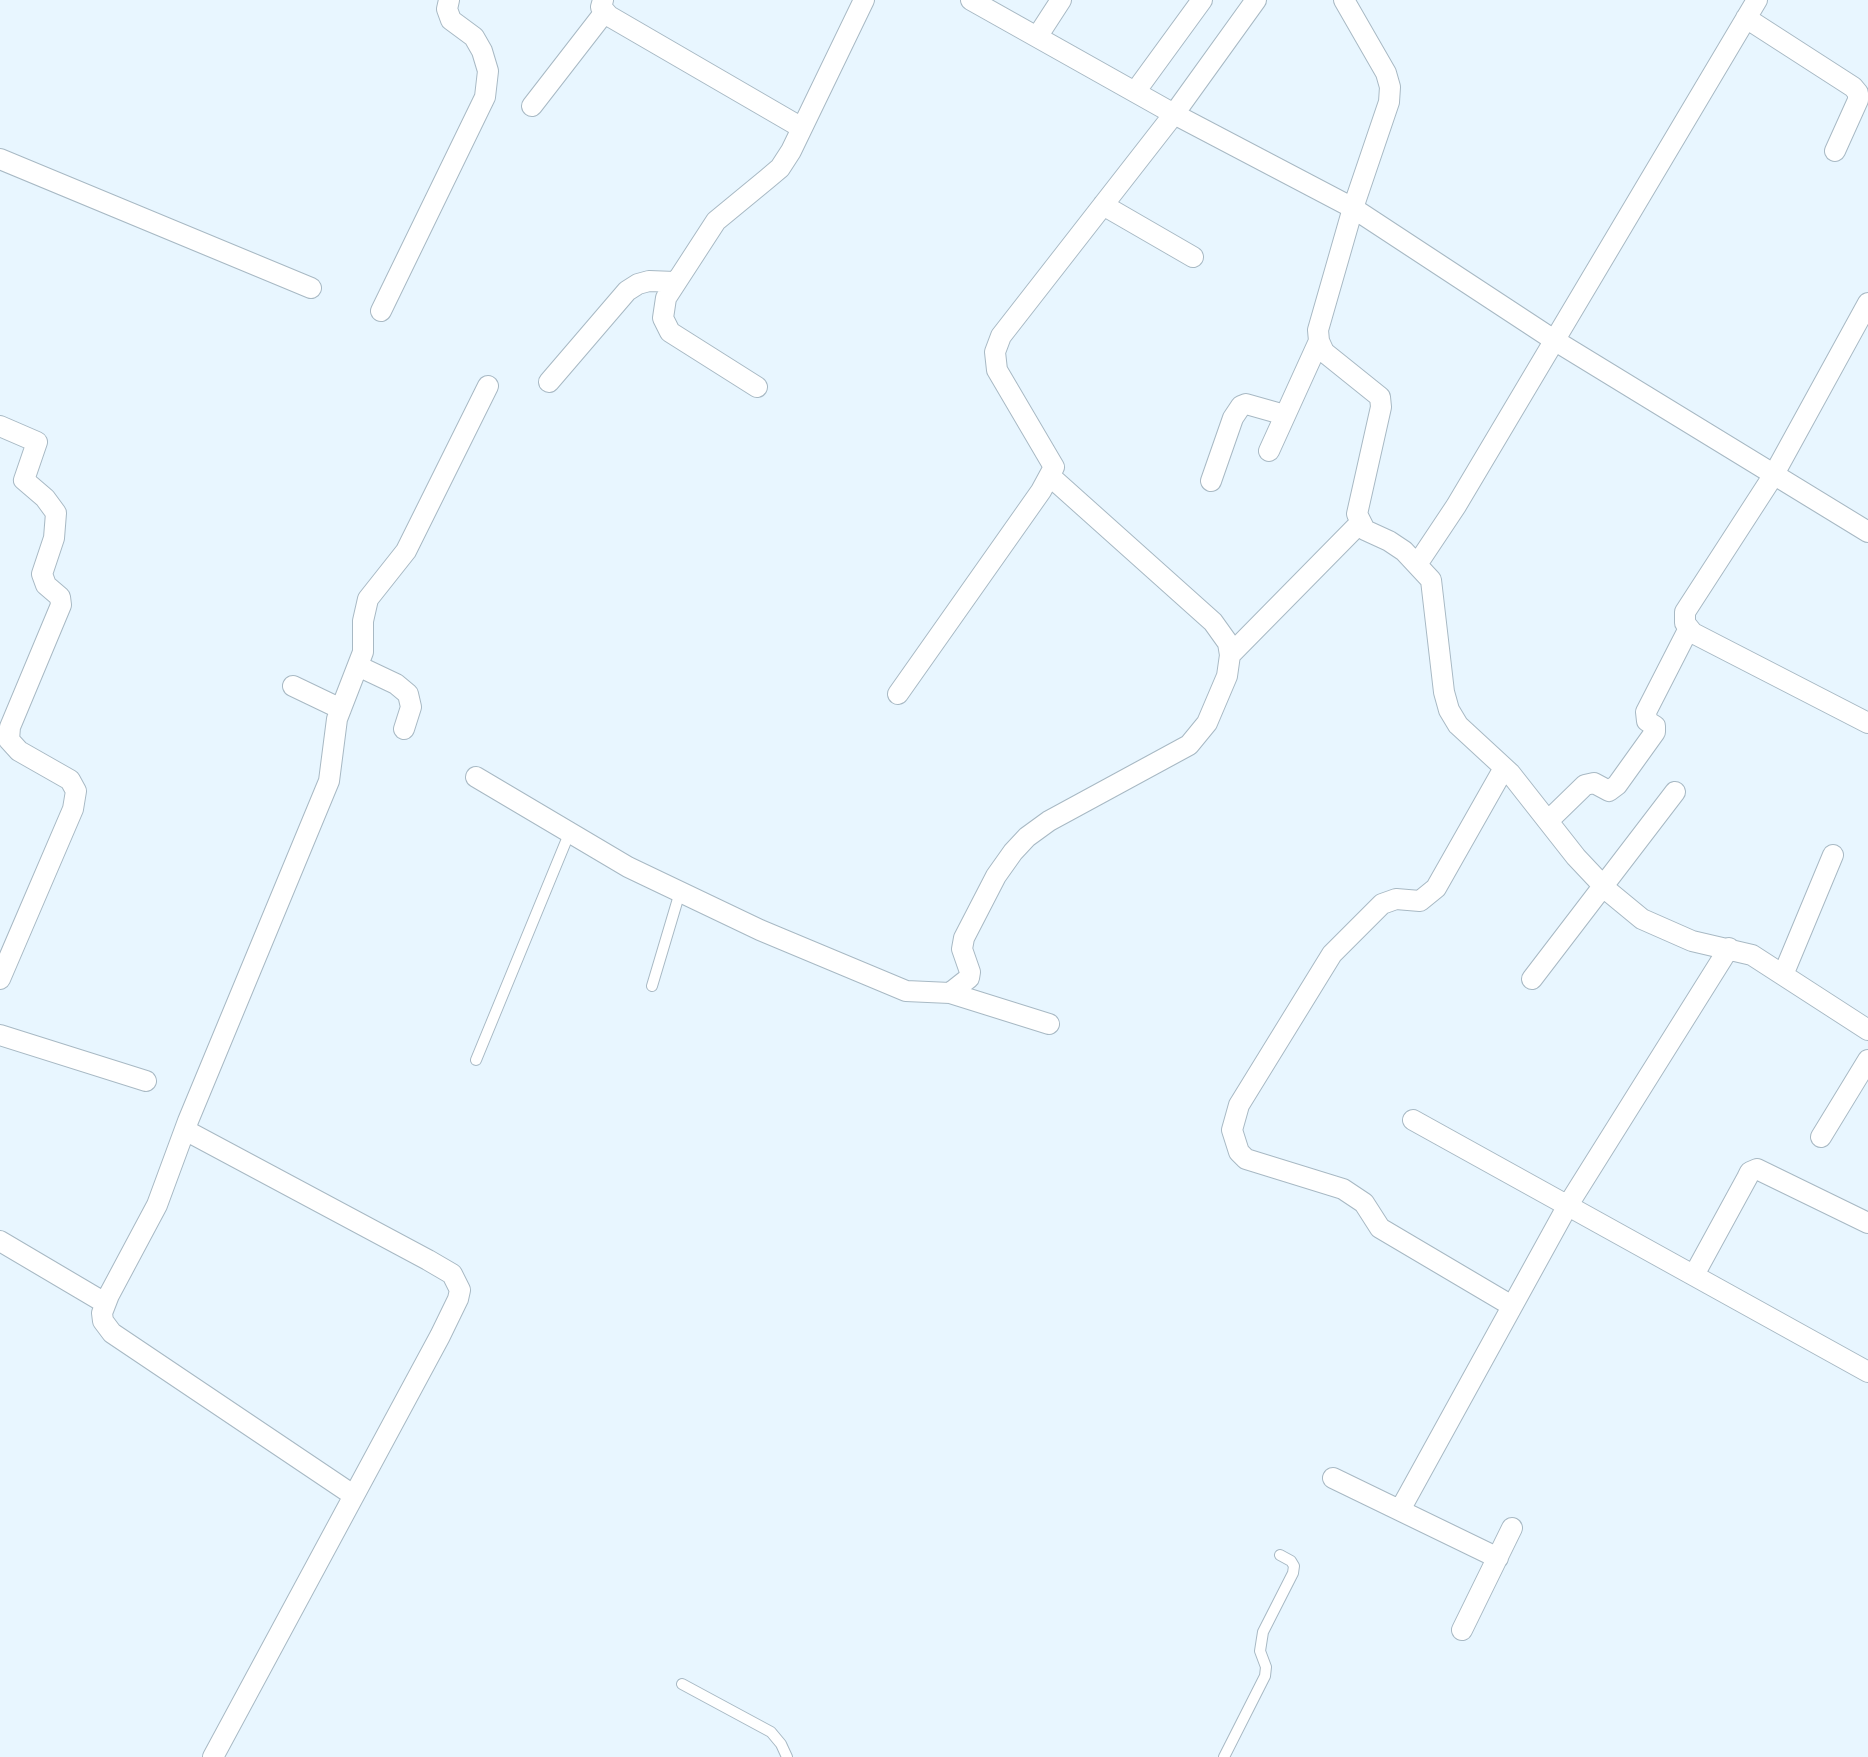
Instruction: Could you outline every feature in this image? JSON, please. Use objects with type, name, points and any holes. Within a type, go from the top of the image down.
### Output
[{"type":"street","points":[[381,311],[485,97],[488,71],[482,51],[474,37],[451,20],[447,9],[449,0]]},
{"type":"street","points":[[757,387],[670,332],[663,318],[666,298],[716,221],[780,168],[864,0]]},
{"type":"street","points":[[971,0],[998,7],[1037,37],[1174,114],[1353,208],[1554,340],[1868,532]]},
{"type":"street","points":[[1037,37],[1061,0]]},
{"type":"street","points":[[1135,92],[1202,0]]},
{"type":"street","points":[[898,694],[1051,477],[1054,467],[997,370],[995,352],[1001,336],[1174,114],[1256,0]]},
{"type":"street","points":[[1344,0],[1386,73],[1390,87],[1389,102],[1353,208],[1318,330],[1319,341],[1324,352],[1380,397],[1381,407],[1357,514],[1365,530],[1389,541],[1418,563],[1431,580],[1444,692],[1449,710],[1458,725],[1504,768],[1549,820],[1576,857],[1604,887],[1642,919],[1692,941],[1752,955],[1868,1030]]},
{"type":"street","points":[[532,106],[604,6],[802,128]]},
{"type":"street","points":[[1418,563],[1456,506],[1751,9],[1858,93],[1858,100],[1835,151]]},
{"type":"street","points":[[0,159],[311,288]]},
{"type":"street","points":[[1103,205],[1193,257]]},
{"type":"street","points":[[549,382],[627,291],[649,281],[675,282]]},
{"type":"street","points":[[1868,303],[1773,476],[1685,612],[1685,623],[1693,633],[1868,723]]},
{"type":"street","points":[[1269,451],[1319,341]]},
{"type":"street","points":[[353,1495],[112,1333],[103,1321],[105,1303],[157,1205],[329,781],[341,709],[363,652],[363,621],[368,599],[412,540],[488,386]]},
{"type":"street","points":[[1211,481],[1233,418],[1241,406],[1246,404],[1285,415]]},
{"type":"street","points":[[0,426],[37,442],[24,480],[45,498],[56,513],[54,538],[42,574],[46,585],[60,597],[61,605],[10,727],[9,740],[19,751],[70,780],[76,791],[73,809],[0,979]]},
{"type":"street","points":[[950,993],[969,978],[969,967],[962,949],[964,938],[996,876],[1013,852],[1049,821],[1189,745],[1207,723],[1227,676],[1228,643],[1213,622],[1051,477]]},
{"type":"street","points":[[1230,655],[1360,523]]},
{"type":"street","points":[[1549,820],[1585,785],[1594,783],[1609,791],[1617,785],[1655,732],[1655,726],[1645,717],[1646,712],[1689,628]]},
{"type":"street","points":[[358,666],[396,684],[408,694],[411,707],[404,729]]},
{"type":"street","points":[[293,686],[341,709]]},
{"type":"street","points":[[1504,768],[1436,888],[1420,901],[1396,899],[1382,904],[1332,954],[1239,1105],[1232,1130],[1239,1152],[1246,1159],[1343,1189],[1364,1203],[1375,1223],[1386,1232],[1512,1306]]},
{"type":"street","points":[[476,777],[569,834],[760,930],[906,991],[950,993],[1049,1024]]},
{"type":"street","points":[[1532,979],[1675,792]]},
{"type":"street","points":[[1783,975],[1833,855]]},
{"type":"street","points":[[1400,1510],[1568,1205],[1729,948]]},
{"type":"street","points":[[0,1035],[146,1081]]},
{"type":"street","points":[[1821,1137],[1868,1060]]},
{"type":"street","points":[[1413,1120],[1868,1372]]},
{"type":"street","points":[[185,1130],[428,1260],[452,1274],[460,1290],[440,1336],[213,1757]]},
{"type":"street","points":[[1694,1275],[1750,1172],[1757,1169],[1868,1223]]},
{"type":"street","points":[[2,1246],[105,1303]]},
{"type":"street","points":[[1333,1478],[1498,1558]]},
{"type":"street","points":[[1462,1630],[1512,1528]]},
{"type":"lane","points":[[476,1060],[569,834]]},
{"type":"lane","points":[[652,986],[680,892]]},
{"type":"lane","points":[[1224,1757],[1262,1683],[1266,1667],[1260,1651],[1263,1632],[1293,1573],[1291,1561],[1280,1555]]},
{"type":"lane","points":[[682,1684],[771,1732],[787,1757]]}]
